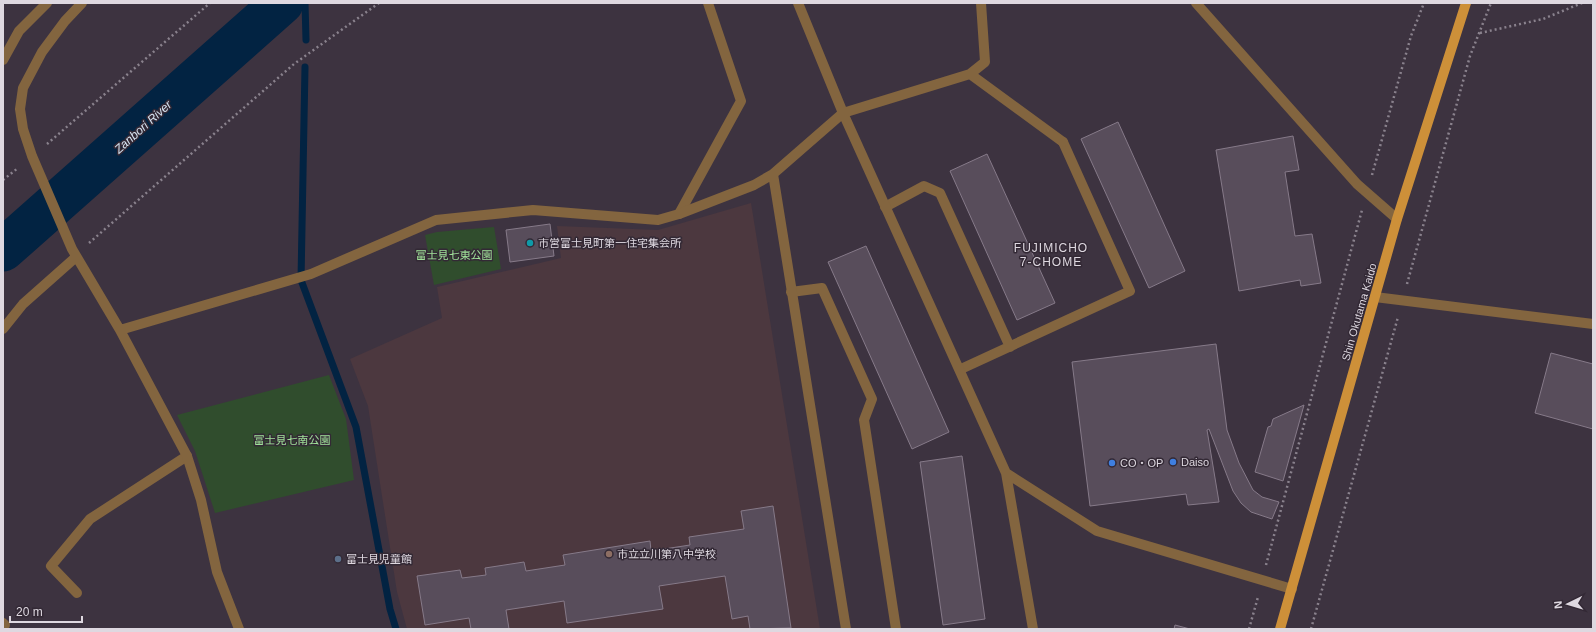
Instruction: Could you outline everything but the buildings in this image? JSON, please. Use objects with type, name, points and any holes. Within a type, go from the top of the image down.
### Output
[{"type":"main road","name":"Shin Okutama Kaido","points":[[1280,629],[1397,219],[1466,3]]},
{"type":"street","points":[[3,60],[19,31],[35,13],[47,3]]},
{"type":"street","points":[[82,3],[42,52],[23,88],[20,109],[23,129],[34,160],[74,253],[120,330],[187,456],[201,500],[217,572],[239,629]]},
{"type":"street","points":[[679,214],[741,101],[708,3]]},
{"type":"street","points":[[798,3],[843,113],[1006,473],[1033,629]]},
{"type":"street","points":[[120,330],[312,274],[436,220],[534,210],[658,220],[679,214],[754,185],[773,174],[843,113],[970,74],[985,62],[981,3]]},
{"type":"street","points":[[1196,3],[1358,184],[1397,219]]},
{"type":"street","points":[[960,369],[1130,291],[1063,142],[970,74]]},
{"type":"street","points":[[773,174],[846,629]]},
{"type":"street","points":[[886,207],[924,186],[940,193],[1010,347]]},
{"type":"street","points":[[3,329],[23,304],[74,253]]},
{"type":"street","points":[[791,292],[822,288],[872,398],[864,420],[896,629]]},
{"type":"street","points":[[1375,297],[1593,324]]},
{"type":"street","points":[[76,593],[51,566],[90,520],[187,456]]},
{"type":"street","points":[[1006,473],[1097,531],[1292,589]]},
{"type":"path","points":[[3,180],[34,160],[210,3]]},
{"type":"path","points":[[74,253],[213,136],[294,64],[379,3]]},
{"type":"path","points":[[1249,629],[1367,193],[1411,36],[1424,3]]},
{"type":"path","points":[[1311,629],[1468,63],[1491,3]]},
{"type":"path","points":[[1480,33],[1543,19],[1582,3]]},
{"type":"shaded area","name":"市立立川第八中学校","points":[[751,203],[820,629],[407,629],[397,592],[368,406],[350,359],[442,318],[437,287],[561,258],[557,226],[658,230]]},
{"type":"green space","name":"富士見七東公園","points":[[494,227],[501,269],[434,285],[425,235],[437,232]]},
{"type":"green space","name":"富士見七南公園","points":[[329,375],[346,419],[354,480],[215,513],[195,451],[177,415]]},
{"type":"waterway","name":"Zanbori River","points":[[3,250],[282,3]]},
{"type":"waterway","points":[[305,3],[306,40]]},
{"type":"waterway","points":[[305,67],[301,280],[356,427],[390,609],[396,629]]},
{"type":"place","name":"市営富士見町第一住宅集会所","points":[[530,243]]},
{"type":"place","name":"Daiso","points":[[1173,462]]},
{"type":"place","name":"CO・OP","points":[[1112,463]]},
{"type":"place","name":"市立立川第八中学校","points":[[609,554]]},
{"type":"place","name":"富士見児童館","points":[[338,559]]},
{"type":"district","name":"FUJIMICHO 7-CHOME","points":[[1051,255]]}]
